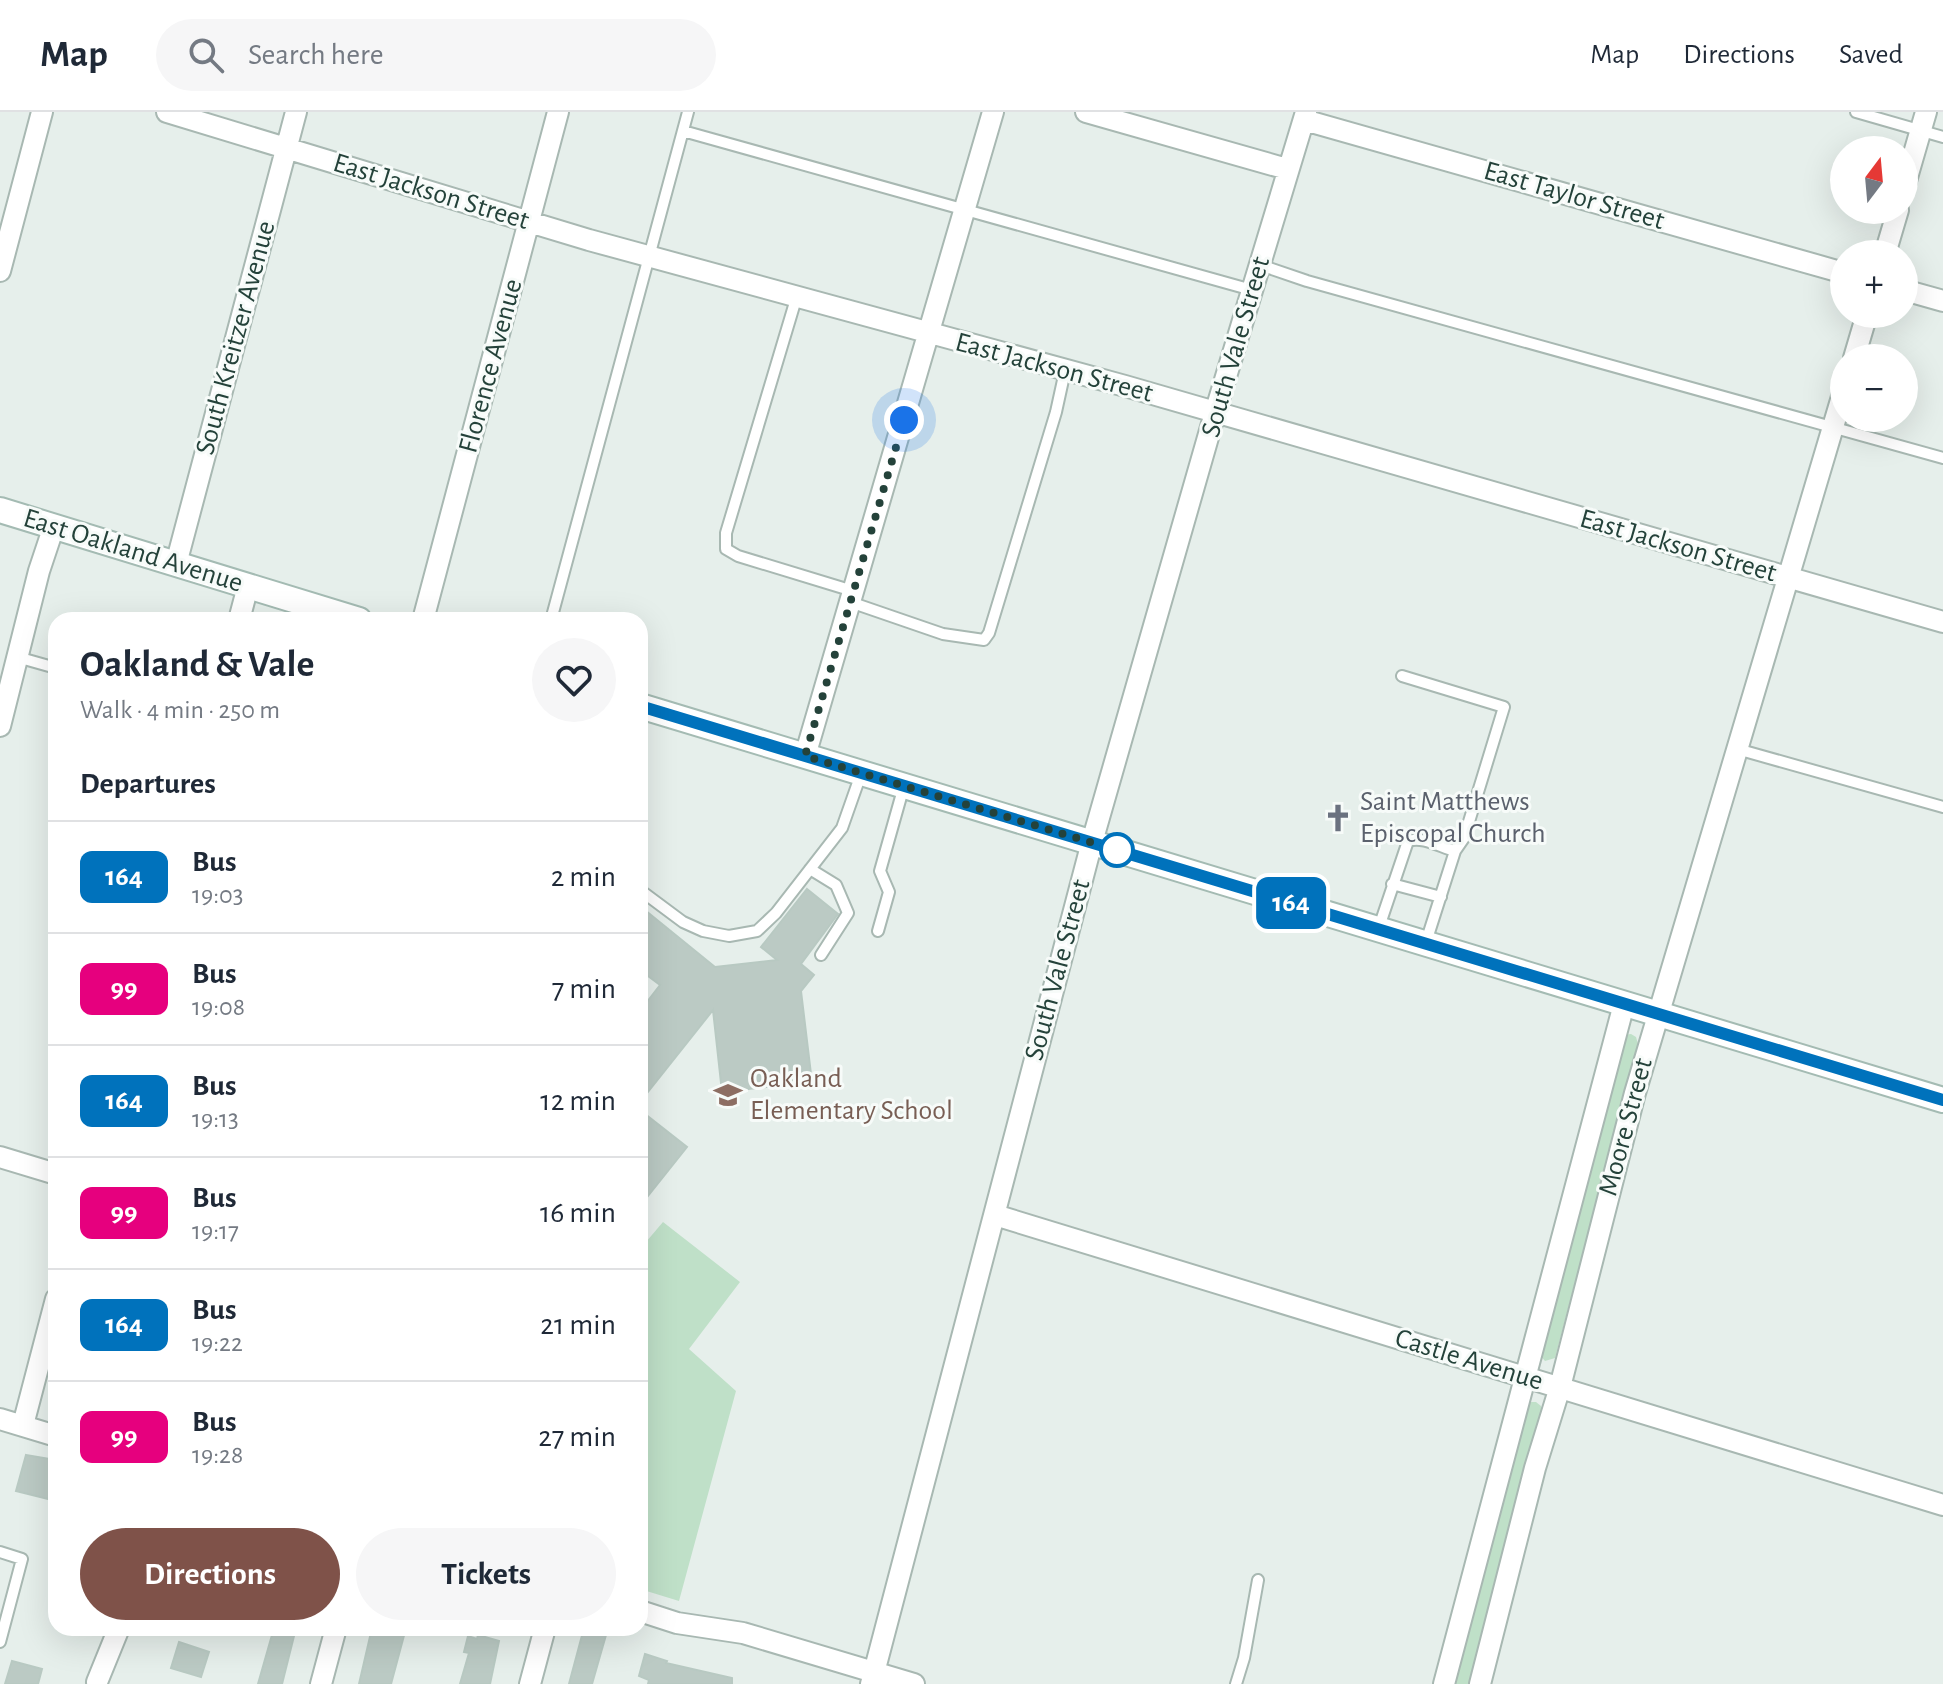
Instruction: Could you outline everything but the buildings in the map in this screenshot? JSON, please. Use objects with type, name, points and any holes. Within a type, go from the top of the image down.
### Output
[{"type":"main road","name":"East Oakland Avenue","points":[[0,510],[333,612]]},
{"type":"main road","points":[[648,708],[1943,1100]]},
{"type":"street","points":[[0,271],[42,112]]},
{"type":"street","name":"East Jackson Street","points":[[167,112],[649,257],[1215,413],[1943,622]]},
{"type":"street","name":"South Kreitzer Avenue","points":[[176,564],[296,112]]},
{"type":"street","name":"Florence Avenue","points":[[425,612],[558,112]]},
{"type":"street","points":[[805,756],[993,112]]},
{"type":"street","points":[[1086,112],[1287,169]]},
{"type":"street","name":"South Vale Street","points":[[872,1678],[1092,842],[1215,413],[1305,116]]},
{"type":"street","name":"East Taylor Street","points":[[1305,116],[1830,269]]},
{"type":"street","points":[[1918,141],[1924,121]]},
{"type":"street","points":[[1918,294],[1943,301]]},
{"type":"street","name":"Moore Street","points":[[1480,1684],[1657,1014],[1831,432]]},
{"type":"street","points":[[0,726],[39,571],[54,526]]},
{"type":"street","points":[[241,612],[248,586]]},
{"type":"street","name":"Moore Street","points":[[1444,1684],[1624,1004]]},
{"type":"street","points":[[0,1157],[48,1172]]},
{"type":"street","name":"Castle Avenue","points":[[995,1215],[1943,1505]]},
{"type":"street","points":[[23,1425],[48,1330]]},
{"type":"street","points":[[0,1419],[48,1433]]},
{"type":"street","points":[[648,1614],[677,1623],[743,1633],[872,1678],[914,1684]]},
{"type":"street","points":[[97,1682],[116,1636]]},
{"type":"street","points":[[321,1684],[334,1636]]},
{"type":"street","points":[[530,1684],[543,1636]]},
{"type":"lane","points":[[553,612],[688,112]]},
{"type":"lane","points":[[1856,112],[1924,121],[1943,137]]},
{"type":"lane","points":[[683,131],[1252,290]]},
{"type":"lane","points":[[1260,265],[1307,281],[1779,414],[1830,425]]},
{"type":"lane","points":[[796,299],[730,518],[726,549],[943,634],[984,640],[989,633],[1065,371]]},
{"type":"lane","points":[[1854,432],[1943,458]]},
{"type":"lane","points":[[17,657],[48,666]]},
{"type":"lane","points":[[1402,676],[1504,707],[1464,838],[1455,851],[1426,944]]},
{"type":"lane","points":[[1737,749],[1943,807]]},
{"type":"lane","points":[[648,896],[691,926],[715,934],[743,935],[757,931],[842,828],[861,773]]},
{"type":"lane","points":[[878,931],[889,892],[880,871],[904,786]]},
{"type":"lane","points":[[1378,930],[1408,841],[1413,838],[1455,851]]},
{"type":"lane","points":[[810,869],[836,885],[848,913],[821,955]]},
{"type":"lane","points":[[1392,884],[1441,897]]},
{"type":"lane","points":[[0,1552],[22,1559],[0,1642]]},
{"type":"lane","points":[[1236,1684],[1244,1658],[1258,1580]]},
{"type":"green space","points":[[1631,1034],[1638,1044],[1555,1358],[1545,1361],[1539,1354],[1624,1035]]},
{"type":"green space","points":[[663,1222],[740,1282],[689,1349],[736,1391],[679,1601],[648,1591],[648,1240]]},
{"type":"green space","points":[[1530,1402],[1541,1406],[1541,1414],[1471,1684],[1451,1684],[1524,1407]]},
{"type":"bus line","name":"164","points":[[648,708],[1943,1100]]},
{"type":"place","name":"Saint Matthews Episcopal Church","points":[[1338,818]]},
{"type":"place","name":"Oakland Elementary School","points":[[728,1095]]},
{"type":"route","points":[[904,420],[805,756],[1120,851],[1117,850]]}]
